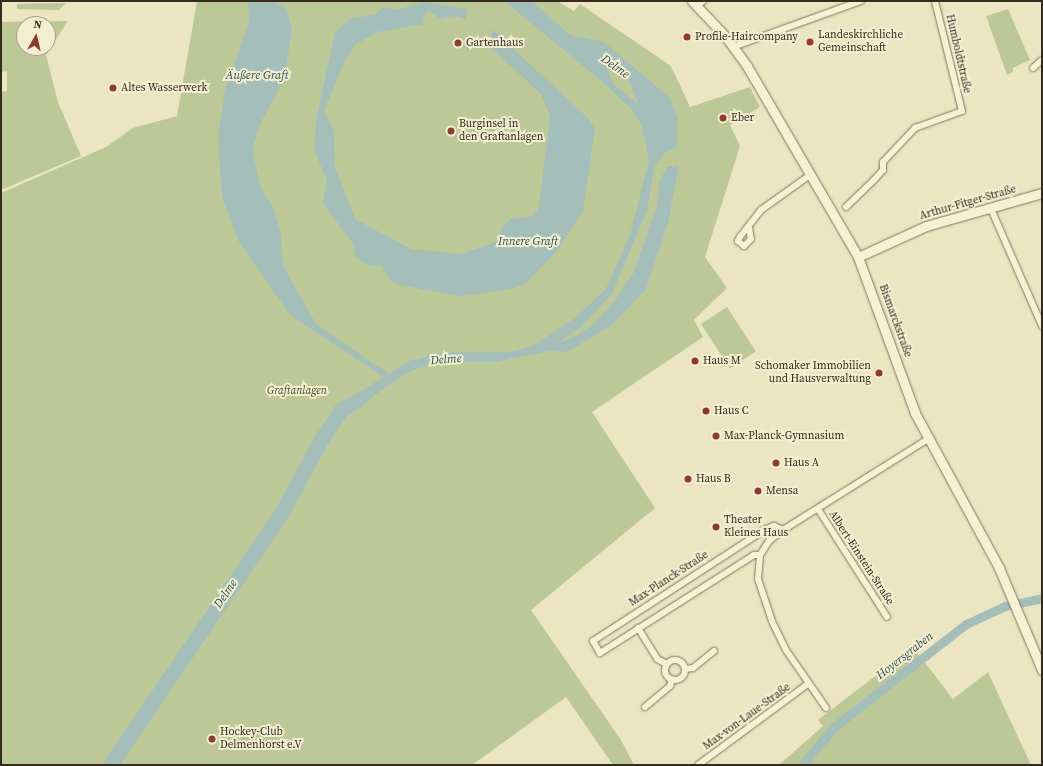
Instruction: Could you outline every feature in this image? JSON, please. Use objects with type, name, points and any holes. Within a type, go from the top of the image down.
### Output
[{"type":"main road","name":"Bismarckstraße","points":[[698,3],[733,48],[858,257],[928,439],[1015,603],[1042,670]]},
{"type":"main road","name":"Arthur-Fitger-Straße","points":[[858,257],[926,226],[991,209],[1042,193]]},
{"type":"street","points":[[733,48],[861,1]]},
{"type":"street","name":"Humboldtstraße","points":[[846,207],[883,170],[883,162],[915,128],[962,111],[935,1]]},
{"type":"street","points":[[1033,68],[1042,60]]},
{"type":"street","points":[[749,228],[760,210],[810,175]]},
{"type":"street","points":[[991,209],[1042,326]]},
{"type":"street","points":[[826,708],[786,650],[761,594],[760,555],[769,541],[783,530],[928,439]]},
{"type":"street","name":"Albert-Einstein-Straße","points":[[818,509],[887,618]]},
{"type":"street","name":"Max-Planck-Straße","points":[[760,555],[754,555],[600,652],[593,641],[766,529],[774,526],[783,530]]},
{"type":"street","points":[[638,628],[657,658],[667,664],[679,661],[685,669]]},
{"type":"street","points":[[667,664],[666,674],[672,679],[681,678],[685,669],[714,651]]},
{"type":"street","points":[[645,707],[670,686],[672,679]]},
{"type":"street","name":"Max-von-Laue-Straße","points":[[698,765],[808,684]]},
{"type":"green space","name":"Graftanlagen","points":[[197,1],[557,1],[574,11],[580,4],[671,66],[690,107],[750,87],[760,107],[730,125],[740,146],[705,257],[727,288],[694,320],[703,337],[592,412],[655,508],[531,610],[621,740],[634,765],[613,765],[566,697],[472,765],[1,765],[1,193],[106,147],[133,128],[177,116]]},
{"type":"green space","points":[[66,3],[59,10],[17,9],[17,4]]},
{"type":"green space","points":[[1008,9],[1030,60],[1013,68],[1013,72],[1007,75],[986,16]]},
{"type":"green space","points":[[56,21],[68,21],[56,40]]},
{"type":"green space","points":[[1,22],[16,22],[16,56],[46,56],[58,102],[81,156],[1,190],[1,92],[7,91],[7,71],[1,72]]},
{"type":"green space","points":[[727,307],[756,351],[730,368],[701,324]]},
{"type":"green space","points":[[913,647],[953,699],[988,672],[1031,765],[779,765],[823,726],[818,720]]},
{"type":"water","name":"Äußere Graft","points":[[248,1],[276,1],[277,5],[286,7],[292,30],[284,80],[262,120],[252,149],[260,186],[273,207],[280,230],[284,268],[316,324],[389,374],[409,361],[444,352],[508,352],[533,346],[575,318],[606,289],[630,235],[649,160],[642,126],[633,111],[605,84],[504,1],[532,1],[570,35],[604,42],[670,98],[677,117],[677,147],[666,152],[655,165],[647,210],[612,294],[580,328],[555,344],[577,336],[596,322],[616,299],[633,274],[657,206],[660,180],[667,167],[679,165],[668,223],[646,289],[611,326],[567,352],[549,351],[495,362],[447,362],[425,366],[406,373],[353,411],[341,410],[339,405],[384,377],[291,316],[239,242],[222,197],[218,135],[225,90],[249,22]],"holes":[[[608,71],[618,72],[631,84],[638,104],[613,84]]]},
{"type":"water","name":"Innere Graft","points":[[423,2],[467,9],[466,19],[453,16],[441,19],[429,11],[423,16],[424,24],[377,32],[355,45],[345,60],[324,111],[334,131],[335,167],[355,219],[411,249],[461,254],[499,241],[502,226],[511,219],[534,216],[539,207],[550,116],[541,94],[486,43],[493,30],[588,118],[595,129],[583,211],[557,251],[525,284],[511,289],[461,296],[399,285],[390,280],[382,266],[370,266],[355,257],[353,244],[323,203],[327,181],[315,152],[316,120],[335,32],[350,19],[377,14],[382,7],[397,10]]},
{"type":"waterway","name":"Delme","points":[[110,765],[282,512],[320,441],[341,410],[359,399]]},
{"type":"waterway","name":"Hoyersgraben","points":[[802,765],[834,727],[966,624],[1005,606],[1042,598]]},
{"type":"place","name":"Profile-Haircompany","points":[[687,37]]},
{"type":"place","name":"Landeskirchliche Gemeinschaft","points":[[810,42]]},
{"type":"place","name":"Gartenhaus","points":[[458,43]]},
{"type":"place","name":"Altes Wasserwerk","points":[[113,88]]},
{"type":"place","name":"Eber","points":[[723,118]]},
{"type":"place","name":"Burginsel in den Graftanlagen","points":[[451,131]]},
{"type":"place","name":"Haus M","points":[[695,361]]},
{"type":"place","name":"Schomaker Immobilien und Hausverwaltung","points":[[879,373]]},
{"type":"place","name":"Haus C","points":[[706,411]]},
{"type":"place","name":"Max-Planck-Gymnasium","points":[[716,436]]},
{"type":"place","name":"Haus A","points":[[776,463]]},
{"type":"place","name":"Haus B","points":[[688,479]]},
{"type":"place","name":"Mensa","points":[[758,491]]},
{"type":"place","name":"Theater Kleines Haus","points":[[716,527]]},
{"type":"place","name":"Hockey-Club Delmenhorst e.V","points":[[212,739]]}]
